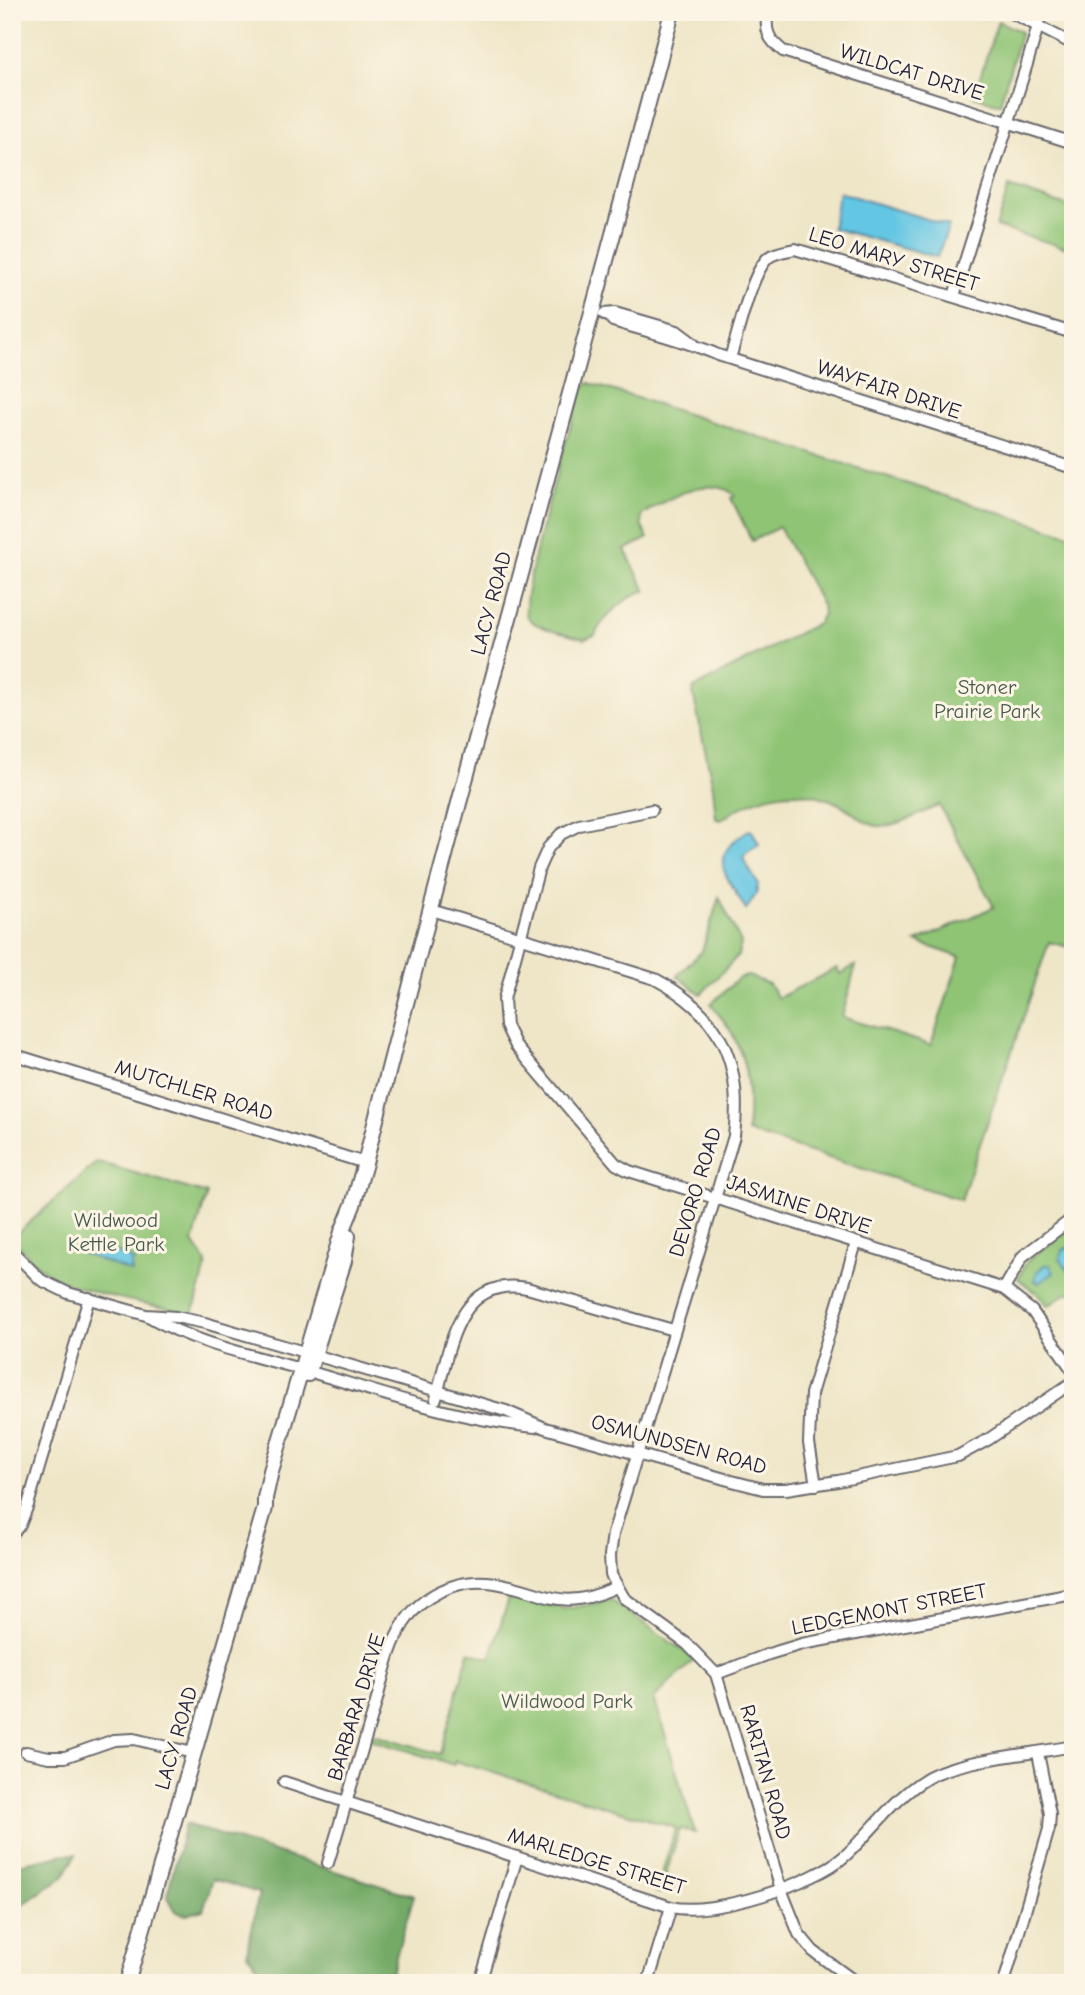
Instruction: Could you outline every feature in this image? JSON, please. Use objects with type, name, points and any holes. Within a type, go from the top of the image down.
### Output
[{"type":"street","name":"LACY ROAD","points":[[126,1982],[265,1508],[271,1471],[310,1354],[342,1231],[365,1163],[505,628],[601,313],[671,12]]},
{"type":"street","name":"WILDCAT DRIVE","points":[[768,12],[766,32],[770,41],[783,51],[1073,143]]},
{"type":"street","points":[[1010,12],[1073,44]]},
{"type":"street","points":[[954,296],[1009,123],[1038,26],[1039,12]]},
{"type":"street","points":[[1038,26],[1048,12]]},
{"type":"street","name":"LEO MARY STREET","points":[[730,358],[761,269],[770,257],[795,249],[1073,333]]},
{"type":"street","name":"WAYFAIR DRIVE","points":[[601,313],[615,313],[677,331],[695,345],[730,358],[1073,468]]},
{"type":"street","name":"JASMINE DRIVE","points":[[652,810],[579,825],[554,840],[548,848],[539,869],[504,999],[506,1026],[516,1046],[616,1164],[629,1171],[1004,1289],[1032,1311],[1073,1371]]},
{"type":"street","name":"DEVORO ROAD","points":[[431,910],[654,979],[677,992],[704,1016],[720,1040],[736,1081],[734,1136],[673,1330],[614,1534],[610,1555],[611,1575],[616,1587]]},
{"type":"street","name":"MUTCHLER ROAD","points":[[12,1054],[365,1163]]},
{"type":"street","points":[[1004,1289],[1023,1256],[1073,1218]]},
{"type":"street","points":[[816,1485],[809,1443],[811,1394],[856,1243]]},
{"type":"street","name":"OSMUNDSEN ROAD","points":[[12,1251],[41,1280],[59,1289],[146,1315],[177,1317],[229,1330],[506,1411],[545,1428],[763,1489],[816,1485],[958,1456],[989,1439],[1073,1382]]},
{"type":"street","points":[[433,1409],[460,1319],[479,1297],[500,1288],[527,1288],[673,1330]]},
{"type":"street","points":[[12,1534],[20,1525],[28,1505],[89,1298]]},
{"type":"street","name":"OSMUNDSEN ROAD","points":[[146,1315],[172,1330],[433,1409],[499,1424],[545,1428]]},
{"type":"street","points":[[224,1347],[229,1330]]},
{"type":"street","name":"BARBARA DRIVE","points":[[328,1863],[397,1636],[404,1623],[428,1598],[452,1586],[468,1582],[500,1584],[562,1601],[588,1598],[616,1587]]},
{"type":"street","name":"RARITAN ROAD","points":[[616,1587],[633,1606],[687,1644],[716,1674],[781,1889],[799,1934],[842,1979],[857,1983]]},
{"type":"street","name":"LEDGEMONT STREET","points":[[716,1674],[802,1644],[1073,1594]]},
{"type":"street","points":[[26,1752],[65,1757],[114,1740],[134,1739],[193,1753]]},
{"type":"street","name":"MARLEDGE STREET","points":[[284,1782],[671,1907],[684,1910],[709,1909],[798,1884],[828,1869],[846,1855],[895,1803],[928,1778],[943,1771],[972,1763],[1073,1746]]},
{"type":"street","points":[[1004,1983],[1049,1829],[1050,1814],[1038,1753]]},
{"type":"street","points":[[480,1983],[517,1857]]},
{"type":"street","points":[[648,1983],[671,1907]]},
{"type":"green space","points":[[998,21],[1021,32],[1000,104],[974,96]]},
{"type":"green space","points":[[1009,187],[1073,208],[1073,250],[996,227]]},
{"type":"green space","name":"Stoner Prairie Park","points":[[589,383],[1073,536],[1073,948],[1049,942],[961,1200],[747,1132],[748,1095],[742,1059],[733,1035],[711,1004],[739,978],[748,976],[769,984],[778,998],[837,968],[840,974],[856,965],[842,1017],[931,1045],[960,957],[916,942],[994,907],[939,805],[901,822],[878,826],[826,798],[795,793],[764,798],[721,820],[716,819],[713,787],[694,688],[818,623],[823,614],[822,605],[779,527],[752,541],[731,498],[735,495],[724,489],[701,487],[676,496],[643,514],[642,527],[648,538],[625,550],[646,591],[632,596],[616,608],[595,635],[585,639],[544,628],[527,616],[530,578],[547,507],[582,388]]},
{"type":"green space","points":[[719,897],[741,943],[738,956],[701,994],[677,976],[702,951]]},
{"type":"green space","name":"Wildwood Kettle Park","points":[[97,1162],[207,1194],[193,1242],[207,1263],[193,1314],[96,1292],[60,1280],[37,1265],[12,1238]]},
{"type":"green space","points":[[1073,1227],[1073,1245],[1062,1251],[1060,1258],[1073,1277],[1073,1294],[1067,1293],[1048,1306],[1038,1294],[1018,1279],[1027,1261]]},
{"type":"green space","name":"Wildwood Park","points":[[510,1595],[566,1609],[611,1600],[695,1659],[654,1698],[695,1833],[680,1829],[660,1893],[656,1892],[676,1828],[455,1761],[454,1765],[372,1740],[374,1734],[440,1754],[469,1652],[490,1658]]},
{"type":"green space","points":[[185,1824],[414,1896],[388,1983],[272,1983],[247,1954],[259,1893],[213,1879],[203,1910],[187,1915],[176,1912],[167,1895]]},
{"type":"green space","points":[[76,1854],[64,1876],[18,1908],[12,1917],[12,1863]]},
{"type":"water","points":[[839,192],[949,226],[937,257],[832,228]]},
{"type":"water","points":[[749,830],[759,844],[745,854],[743,859],[758,884],[756,894],[746,910],[726,875],[723,858],[735,840]]},
{"type":"water","points":[[1073,1245],[1073,1277],[1060,1258],[1062,1251]]},
{"type":"water","points":[[89,1246],[121,1254],[134,1261],[131,1265],[132,1272],[83,1254],[83,1248]]},
{"type":"water","points":[[1044,1265],[1050,1265],[1054,1273],[1038,1283],[1035,1280],[1037,1272]]}]
